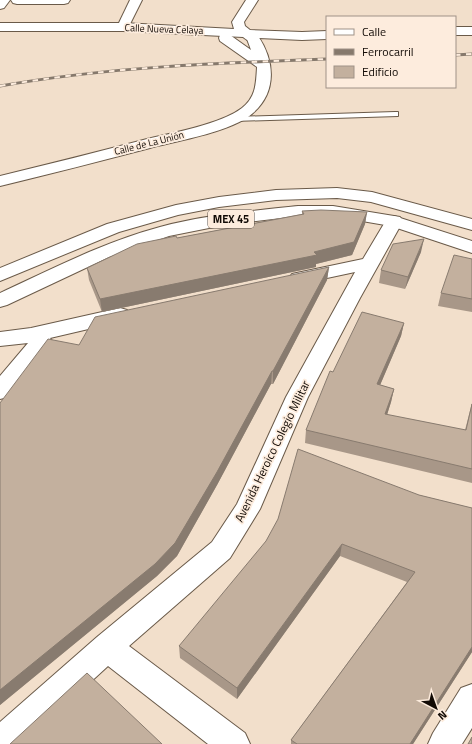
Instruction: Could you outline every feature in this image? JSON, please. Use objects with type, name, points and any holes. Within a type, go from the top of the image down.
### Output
[{"type":"street","points":[[0,5],[4,0]]},
{"type":"street","points":[[17,0],[64,0]]},
{"type":"street","points":[[123,27],[136,0]]},
{"type":"street","points":[[243,0],[224,34],[264,66]]},
{"type":"street","points":[[252,0],[238,22],[239,27],[249,36],[264,66]]},
{"type":"street","name":"Calle Nueva Celaya","points":[[0,27],[123,27],[249,36],[326,36]]},
{"type":"street","points":[[456,31],[472,31]]},
{"type":"street","name":"Calle Nueva Celaya","points":[[0,35],[224,34]]},
{"type":"street","points":[[456,35],[472,34]]},
{"type":"street","name":"Calle de La Unión","points":[[0,181],[196,132],[234,119],[247,111],[258,100],[263,88],[264,66]]},
{"type":"street","name":"MEX 45","points":[[0,275],[113,228],[142,219],[219,202],[276,195],[316,193],[356,194],[395,203],[472,225]]},
{"type":"street","name":"MEX 45","points":[[0,301],[102,253],[165,231],[224,220],[298,211],[333,211],[394,221],[472,247]]},
{"type":"street","name":"Avenida Heroico Colegio Militar","points":[[0,743],[107,647],[221,550],[247,509],[297,396],[394,221]]},
{"type":"street","points":[[0,271],[45,256]]},
{"type":"street","points":[[278,282],[370,262]]},
{"type":"street","points":[[0,339],[32,335],[139,311]]},
{"type":"street","points":[[0,391],[40,341],[32,335]]},
{"type":"street","points":[[107,647],[234,744]]},
{"type":"street","points":[[444,744],[472,700]]},
{"type":"lane","points":[[234,119],[395,114]]},
{"type":"building","points":[[321,210],[367,212],[354,242],[314,252],[317,255],[100,299],[87,268],[137,244],[304,214],[302,211]]},
{"type":"building","points":[[424,239],[408,277],[381,270],[393,244]]},
{"type":"building","points":[[454,255],[472,259],[472,299],[441,293]]},
{"type":"building","points":[[329,267],[217,472],[175,543],[155,564],[0,690],[0,403],[48,339],[79,345],[95,317]]},
{"type":"building","points":[[362,312],[404,323],[377,384],[394,389],[385,414],[466,430],[472,404],[472,469],[306,430],[330,371],[333,372]]},
{"type":"building","points":[[298,449],[419,495],[472,508],[472,647],[410,744],[297,744],[291,740],[415,572],[342,544],[237,688],[179,646],[266,541],[278,519]]},
{"type":"building","points":[[87,673],[162,744],[10,744]]},
{"type":"building","points":[[472,737],[472,744],[468,744]]},
{"type":"railway","points":[[456,55],[472,54]]},
{"type":"railway","points":[[0,86],[81,74],[122,70],[204,64],[326,59]]}]
